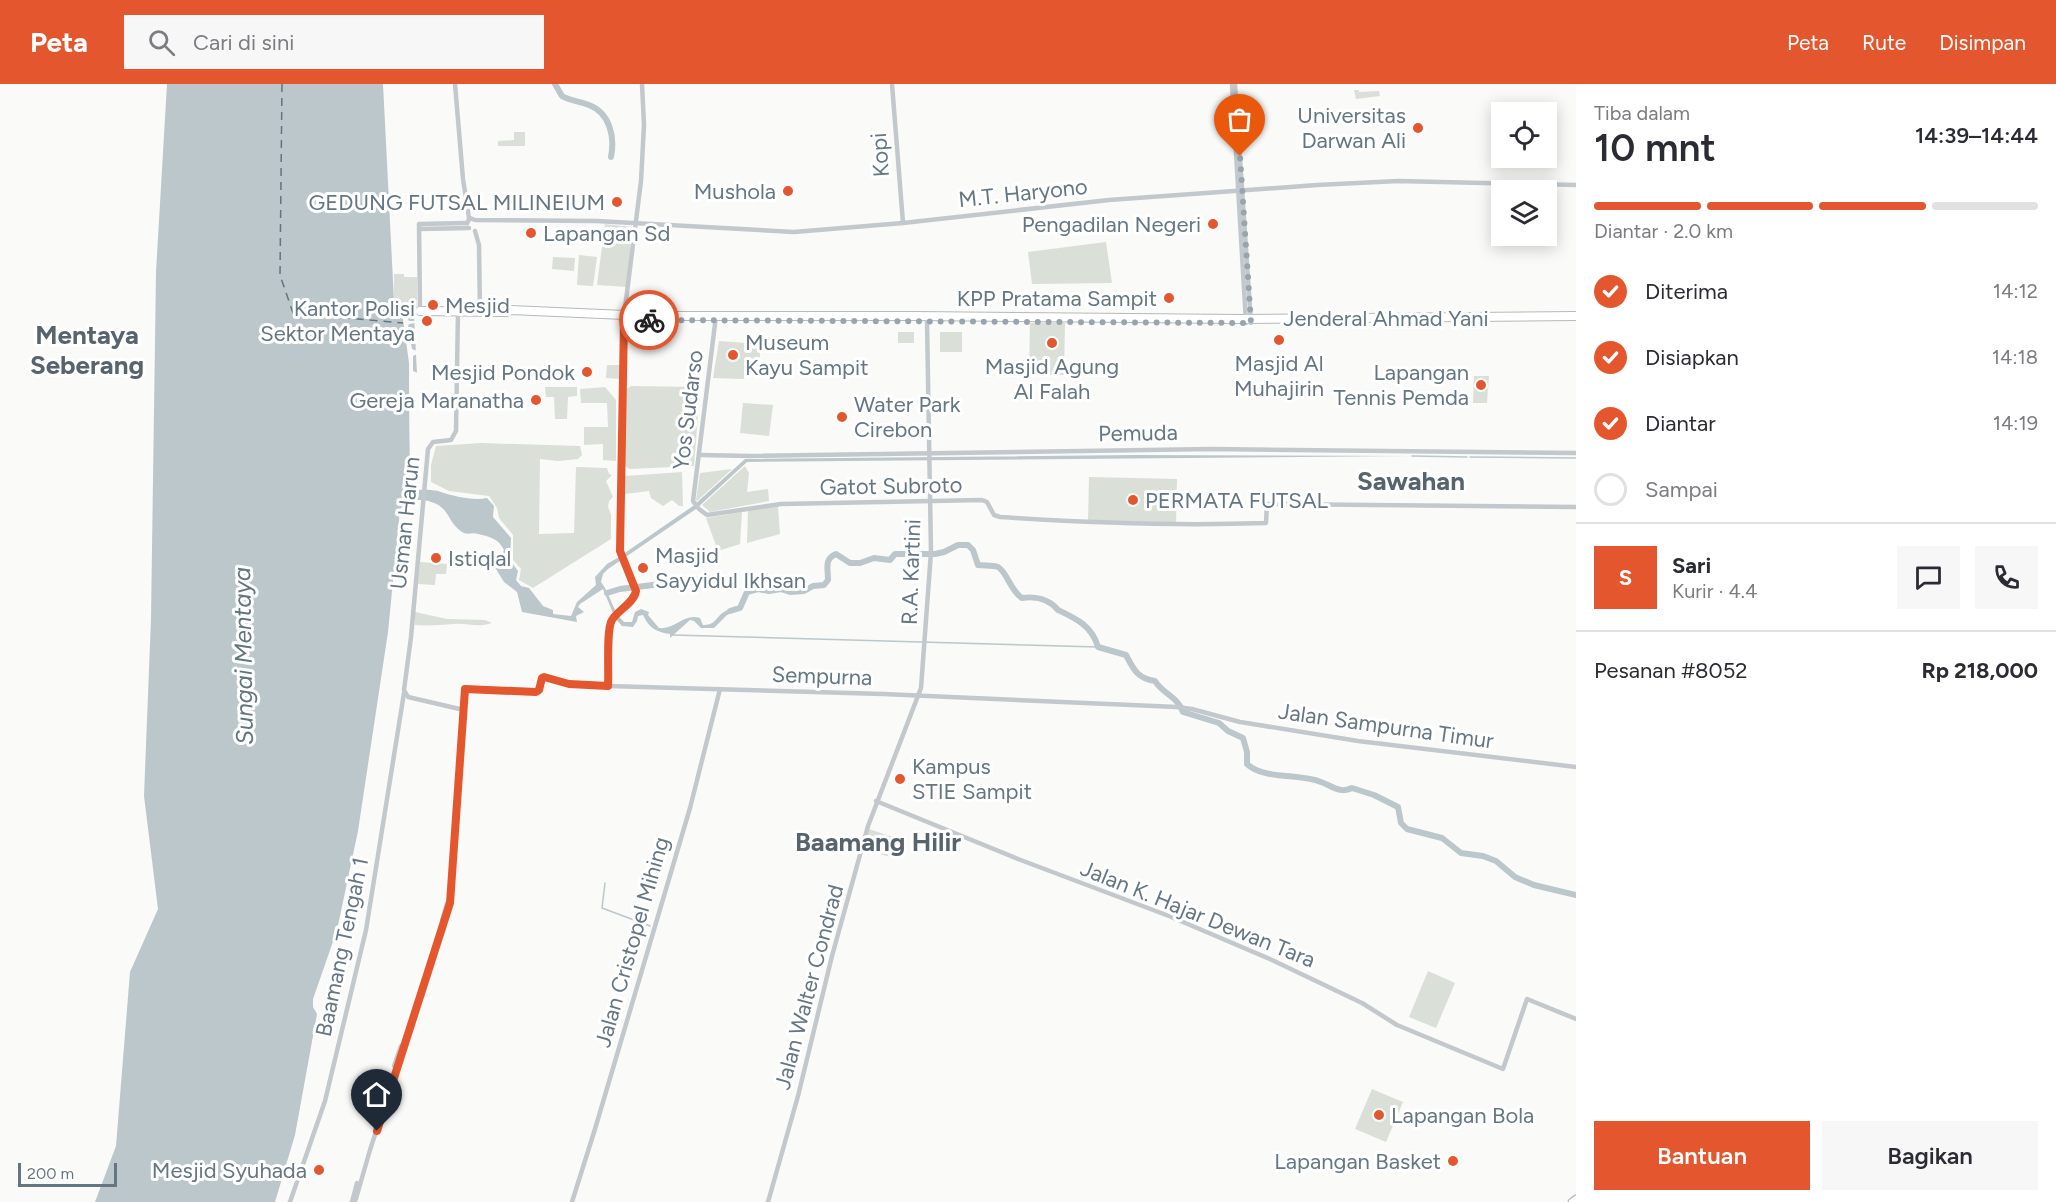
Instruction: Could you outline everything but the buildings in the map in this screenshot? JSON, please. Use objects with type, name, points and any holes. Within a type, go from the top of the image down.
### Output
[{"type":"highway","points":[[420,311],[506,312],[511,310],[624,318],[729,318]]},
{"type":"highway","points":[[624,318],[700,316],[716,318]]},
{"type":"highway","name":"Jenderal Ahmad Yani","points":[[1390,320],[1576,316]]},
{"type":"highway","name":"Jenderal Ahmad Yani","points":[[729,318],[1248,321]]},
{"type":"highway","name":"Jenderal Ahmad Yani","points":[[729,318],[927,321],[1576,321]]},
{"type":"main road","points":[[1572,1202],[1576,1199]]},
{"type":"street","points":[[455,84],[463,179],[470,222],[478,245],[480,312]]},
{"type":"street","points":[[608,686],[610,623],[619,611],[634,598],[635,589],[621,555],[624,318],[643,153],[642,84]]},
{"type":"street","name":"Kopi","points":[[892,84],[903,223]]},
{"type":"street","points":[[1234,84],[1248,321]]},
{"type":"street","name":"M.T. Haryono","points":[[420,311],[420,228],[470,222],[552,219],[788,232],[1240,190],[1398,182],[1576,185]]},
{"type":"street","points":[[470,222],[475,231]]},
{"type":"street","name":"Usman Harun","points":[[404,693],[426,463],[430,445],[437,441],[452,440],[456,430],[458,311]]},
{"type":"street","name":"Yos Sudarso","points":[[694,504],[716,318]]},
{"type":"street","name":"R.A. Kartini","points":[[924,642],[931,552],[927,321]]},
{"type":"street","name":"Pemuda","points":[[700,455],[1212,449],[1576,453]]},
{"type":"street","name":"Gatot Subroto","points":[[694,504],[703,513],[710,515],[781,504],[985,501],[994,515],[1000,517],[1124,524],[1266,523],[1267,504],[1576,507]]},
{"type":"street","name":"Jalan Walter Condrad","points":[[768,1202],[798,1096],[832,956],[876,801],[919,697],[924,642]]},
{"type":"street","name":"Sempurna","points":[[463,709],[464,689],[468,687],[536,692],[544,677],[569,684],[608,686],[1192,709]]},
{"type":"street","name":"Jalan Cristopel Mihing","points":[[572,1202],[690,808],[720,689]]},
{"type":"street","points":[[353,1202],[447,902],[463,709],[413,698],[404,693]]},
{"type":"street","name":"Baamang Tengah 1","points":[[290,1202],[324,1103],[366,930],[404,693]]},
{"type":"street","name":"Jalan Sampurna Timur","points":[[1192,709],[1240,722],[1358,741],[1576,767]]},
{"type":"street","name":"Jalan K. Hajar Dewan Tara","points":[[876,801],[1018,859],[1168,916],[1272,960],[1345,994],[1397,1025],[1503,1069],[1527,999],[1576,1019]]},
{"type":"shaded area","points":[[1354,90],[1379,91],[1380,96],[1356,99]]},
{"type":"shaded area","points":[[514,132],[525,132],[525,146],[498,146],[498,141],[514,140]]},
{"type":"shaded area","points":[[605,224],[632,227],[627,287],[597,285]]},
{"type":"shaded area","points":[[1106,242],[1112,283],[1032,284],[1028,252]]},
{"type":"shaded area","points":[[579,255],[597,257],[593,286],[577,285]]},
{"type":"shaded area","points":[[553,257],[575,258],[574,271],[552,269]]},
{"type":"shaded area","points":[[394,274],[417,277],[417,312],[397,310],[394,301]]},
{"type":"shaded area","points":[[1030,323],[1065,323],[1064,375],[1029,375]]},
{"type":"shaded area","points":[[898,332],[914,332],[914,343],[898,343]]},
{"type":"shaded area","points":[[940,332],[962,332],[962,352],[940,352]]},
{"type":"shaded area","points":[[719,341],[760,344],[760,359],[746,360],[744,379],[713,378]]},
{"type":"shaded area","points":[[607,365],[621,365],[621,379],[606,378]]},
{"type":"shaded area","name":"Lapangan Tennis Pemda","points":[[1474,376],[1489,376],[1487,403],[1473,403]]},
{"type":"shaded area","points":[[631,386],[695,387],[700,390],[694,466],[630,469],[624,466],[625,390]]},
{"type":"shaded area","points":[[545,387],[577,387],[577,396],[568,397],[567,419],[555,419],[554,397],[546,397]]},
{"type":"shaded area","points":[[605,387],[616,400],[616,461],[603,460],[603,444],[584,445],[584,427],[608,427],[607,403],[581,403],[580,389]]},
{"type":"shaded area","points":[[743,403],[773,405],[769,436],[740,433]]},
{"type":"shaded area","points":[[481,443],[580,446],[582,455],[578,459],[558,461],[540,459],[539,534],[574,533],[576,467],[607,468],[609,474],[612,475],[606,481],[613,497],[608,507],[611,515],[611,539],[533,588],[519,580],[521,569],[513,560],[513,535],[499,518],[497,508],[489,496],[449,491],[431,482],[431,465],[436,446]]},
{"type":"shaded area","points":[[745,466],[749,473],[747,492],[768,489],[769,501],[710,512],[702,505]]},
{"type":"shaded area","points":[[732,469],[697,501],[696,500],[700,473]]},
{"type":"shaded area","points":[[682,472],[683,506],[679,506],[672,500],[663,506],[651,498],[649,491],[625,494],[625,476]]},
{"type":"shaded area","name":"PERMATA FUTSAL","points":[[1089,477],[1177,479],[1176,524],[1088,521]]},
{"type":"shaded area","points":[[778,506],[780,534],[747,543],[748,510]]},
{"type":"shaded area","points":[[742,512],[740,544],[718,551],[706,518]]},
{"type":"shaded area","points":[[420,562],[447,564],[446,574],[436,574],[435,585],[418,584]]},
{"type":"shaded area","points":[[415,612],[447,619],[485,620],[492,623],[415,625]]},
{"type":"shaded area","points":[[869,829],[896,838],[890,857],[863,849]]},
{"type":"shaded area","points":[[1428,971],[1455,983],[1436,1028],[1409,1017]]},
{"type":"shaded area","name":"Lapangan Bola","points":[[1372,1089],[1403,1102],[1386,1142],[1355,1129]]},
{"type":"water","name":"Sungai Mentaya","points":[[167,84],[383,84],[394,301],[399,311],[414,314],[417,374],[409,377],[410,470],[407,489],[433,490],[469,498],[487,498],[494,506],[493,517],[511,538],[510,560],[518,571],[516,580],[521,586],[529,588],[543,606],[553,610],[553,614],[571,616],[577,602],[596,585],[595,577],[607,564],[693,506],[745,459],[1135,455],[1412,456],[747,462],[696,509],[603,574],[601,582],[624,622],[632,622],[635,612],[641,609],[649,612],[648,615],[659,628],[670,627],[684,619],[694,617],[700,618],[703,625],[707,625],[735,606],[736,611],[727,615],[714,628],[701,628],[690,620],[670,638],[670,634],[657,631],[650,626],[643,615],[638,616],[633,627],[622,626],[615,618],[603,589],[580,604],[578,607],[584,612],[576,616],[577,622],[522,612],[517,592],[504,582],[496,569],[504,550],[499,543],[486,536],[476,533],[466,534],[461,531],[437,504],[421,500],[405,501],[400,510],[388,632],[358,831],[337,930],[313,999],[313,1007],[317,1014],[295,1135],[275,1202],[95,1202],[116,1146],[130,972],[158,909],[144,796],[151,619],[156,272]]},
{"type":"pier","points":[[402,312],[405,312],[409,321],[416,323],[409,324],[408,327],[409,336],[416,338],[416,341],[411,343],[412,349],[417,351],[417,354],[413,356],[413,371],[420,374],[412,378],[413,470],[410,470],[409,363]]},
{"type":"waterway","points":[[555,84],[562,96],[589,105],[602,114],[611,134],[611,157]]},
{"type":"waterway","points":[[1412,456],[1467,457]]},
{"type":"waterway","points":[[1470,457],[1576,458]]},
{"type":"waterway","points":[[730,611],[740,608],[747,592],[758,589],[804,591],[813,586],[824,585],[828,580],[828,561],[836,554],[850,563],[860,563],[874,558],[890,560],[895,554],[935,554],[958,545],[968,545],[973,550],[978,565],[1001,569],[1022,598],[1032,597],[1050,603],[1088,628],[1098,647],[1126,655],[1137,672],[1144,678],[1155,681],[1178,703],[1183,712],[1219,723],[1228,731],[1243,738],[1247,752],[1247,764],[1254,769],[1272,774],[1312,779],[1340,790],[1352,788],[1374,795],[1398,807],[1401,823],[1407,829],[1442,838],[1461,853],[1483,856],[1496,861],[1515,877],[1534,885],[1576,895]]},
{"type":"waterway","points":[[607,593],[620,589],[711,578]]},
{"type":"waterway","points":[[673,635],[1098,647]]},
{"type":"waterway","points":[[605,883],[602,908],[650,926]]},
{"type":"ferry route","points":[[282,84],[280,275],[293,313],[403,323]]},
{"type":"way so far","points":[[649,320],[1251,323],[1240,156]]},
{"type":"place","name":"Universitas Darwan Ali","points":[[1418,128]]},
{"type":"place","name":"Mushola","points":[[788,191]]},
{"type":"place","name":"GEDUNG FUTSAL MILINEIUM","points":[[617,202]]},
{"type":"place","name":"Pengadilan Negeri","points":[[1213,224]]},
{"type":"place","name":"Lapangan Sd","points":[[531,233]]},
{"type":"place","name":"KPP Pratama Sampit","points":[[1169,298]]},
{"type":"place","name":"Mesjid","points":[[433,305]]},
{"type":"place","name":"Kantor Polisi Sektor Mentaya","points":[[427,321]]},
{"type":"place","name":"Masjid Al Muhajirin","points":[[1279,340]]},
{"type":"place","name":"Masjid Agung Al Falah","points":[[1052,343]]},
{"type":"place","name":"Museum Kayu Sampit","points":[[733,355]]},
{"type":"place","name":"Mesjid Pondok","points":[[587,372]]},
{"type":"place","name":"Lapangan Tennis Pemda","points":[[1481,385]]},
{"type":"place","name":"Gereja Maranatha","points":[[536,400]]},
{"type":"place","name":"Water Park Cirebon","points":[[842,417]]},
{"type":"place","name":"PERMATA FUTSAL","points":[[1133,500]]},
{"type":"place","name":"Istiqlal","points":[[436,558]]},
{"type":"place","name":"Masjid Sayyidul Ikhsan","points":[[643,568]]},
{"type":"place","name":"Kampus STIE Sampit","points":[[900,779]]},
{"type":"place","name":"Lapangan Bola","points":[[1379,1115]]},
{"type":"place","name":"Lapangan Basket","points":[[1453,1161]]},
{"type":"place","name":"Mesjid Syuhada","points":[[319,1170]]},
{"type":"district","name":"Mentaya Seberang","points":[[87,350]]},
{"type":"district","name":"Sawahan","points":[[1411,481]]},
{"type":"district","name":"Baamang Hilir","points":[[878,842]]},
{"type":"route","points":[[377,1131],[449,910],[465,689],[468,687],[536,692],[540,688],[543,677],[569,684],[608,686],[610,623],[619,611],[634,598],[636,591],[620,551],[624,320],[649,320]]}]
